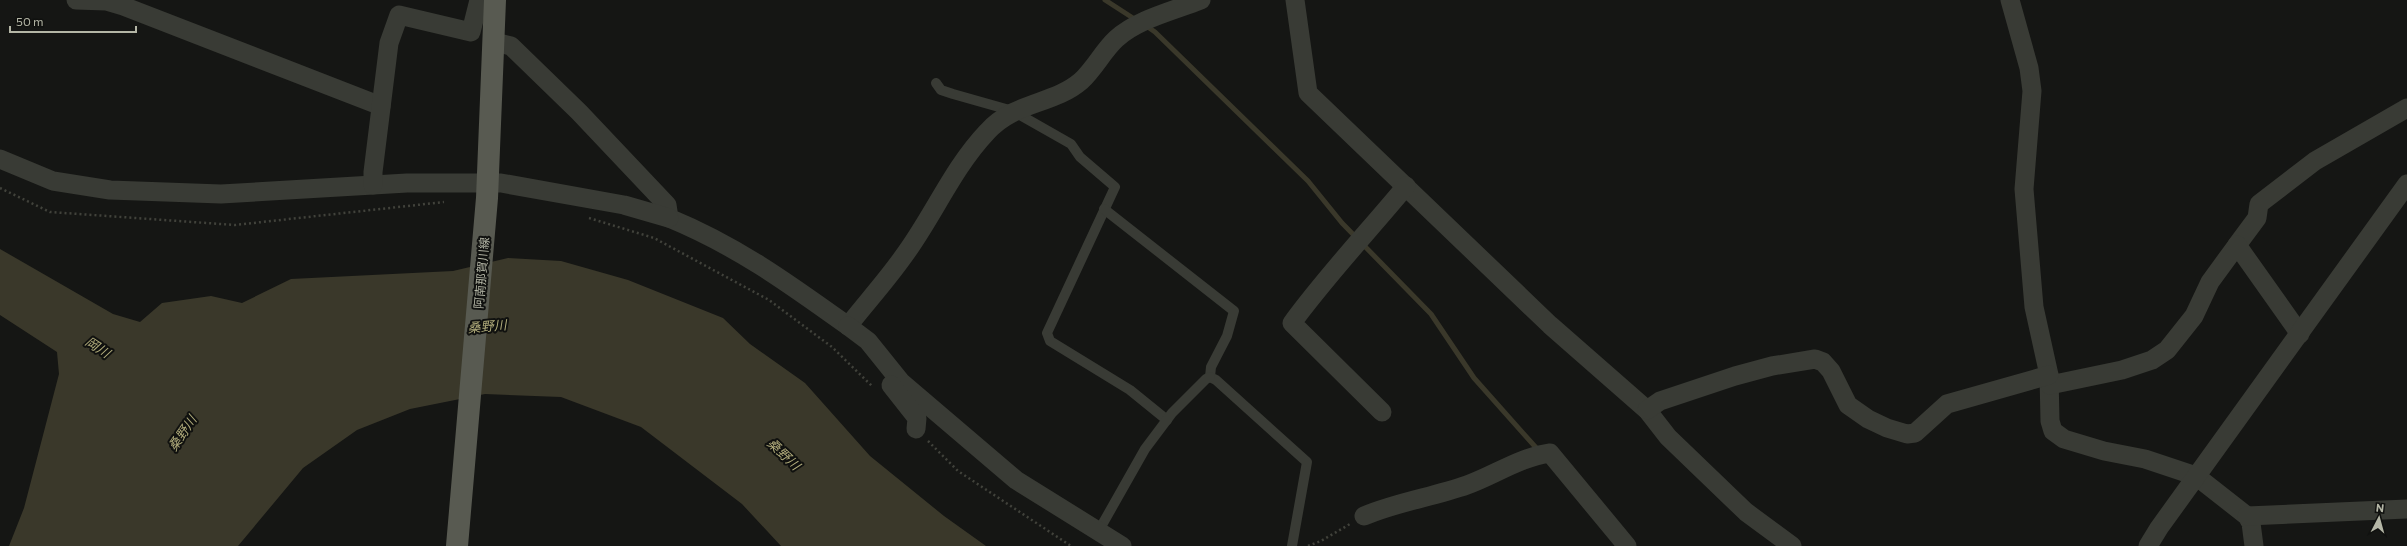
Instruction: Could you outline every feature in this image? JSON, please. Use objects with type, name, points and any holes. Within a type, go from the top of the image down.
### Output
[{"type":"main road","name":"阿南那賀川線","points":[[457,546],[486,213],[495,42],[495,0]]},
{"type":"street","points":[[76,0],[106,1],[123,6],[381,106]]},
{"type":"street","points":[[373,185],[373,172],[389,43],[399,15],[471,32],[479,0]]},
{"type":"street","points":[[848,326],[903,257],[956,172],[987,131],[1013,111],[1065,92],[1081,81],[1097,65],[1116,39],[1133,27],[1201,0]]},
{"type":"street","points":[[1295,0],[1308,93],[1550,325],[1647,410],[1668,437],[1746,512],[1792,546]]},
{"type":"street","points":[[2010,0],[2030,68],[2032,90],[2024,189],[2034,307],[2050,380],[2050,421],[2053,431],[2064,439],[2104,451],[2146,459],[2196,476],[2246,516],[2251,523],[2254,546]]},
{"type":"street","points":[[495,42],[511,46],[590,123],[667,205],[669,218]]},
{"type":"street","points":[[1647,410],[1660,401],[1735,376],[1772,366],[1815,359],[1823,362],[1831,371],[1848,405],[1868,419],[1887,428],[1907,434],[1916,433],[1947,404],[2050,380],[2122,370],[2152,360],[2168,350],[2194,316],[2210,282],[2256,218],[2259,204],[2315,161],[2407,108]]},
{"type":"street","points":[[0,159],[53,181],[110,190],[221,194],[373,185],[488,183],[543,190],[624,206],[669,218],[705,233],[740,251],[848,326],[868,341],[901,382],[1016,480],[1122,546]]},
{"type":"street","points":[[2148,546],[2196,476],[2407,184]]},
{"type":"street","points":[[1382,412],[1292,323],[1323,280],[1356,245],[1406,186]]},
{"type":"street","points":[[2237,245],[2300,334]]},
{"type":"street","points":[[848,326],[917,418],[916,429]]},
{"type":"street","points":[[1364,516],[1385,507],[1468,485],[1517,462],[1550,453],[1627,546]]},
{"type":"street","points":[[2246,516],[2407,509]]},
{"type":"lane","points":[[936,83],[941,90],[1013,111],[1070,144],[1080,157],[1115,187],[1047,333],[1050,341],[1130,390],[1167,420]]},
{"type":"lane","points":[[1104,209],[1234,311],[1227,336],[1210,367],[1210,378]]},
{"type":"lane","points":[[1098,532],[1145,449],[1167,420],[1206,379],[1210,378],[1216,380],[1307,462],[1292,546]]},
{"type":"path","points":[[0,188],[50,212],[234,225],[448,202]]},
{"type":"path","points":[[582,216],[654,238],[769,300],[832,347],[877,391]]},
{"type":"path","points":[[916,429],[958,471],[1071,546]]},
{"type":"path","points":[[1308,546],[1321,541],[1364,516]]},
{"type":"water","points":[[0,249],[113,314],[140,322],[162,303],[211,296],[242,303],[291,279],[453,271],[508,258],[561,261],[628,280],[723,318],[750,344],[805,383],[870,456],[944,516],[986,546],[781,546],[742,504],[641,427],[561,397],[485,394],[410,409],[357,430],[303,468],[238,546],[9,546],[24,508],[59,374],[57,352],[0,315]]},
{"type":"waterway","points":[[1105,0],[1136,20]]},
{"type":"waterway","points":[[1145,25],[1155,32],[1308,181],[1342,223],[1431,314],[1474,378],[1539,451]]},
{"type":"water label","name":"桑野川","points":[[487,326]]},
{"type":"water label","name":"岡川","points":[[98,347]]},
{"type":"water label","name":"桑野川","points":[[182,433]]},
{"type":"water label","name":"桑野川","points":[[784,454]]}]
